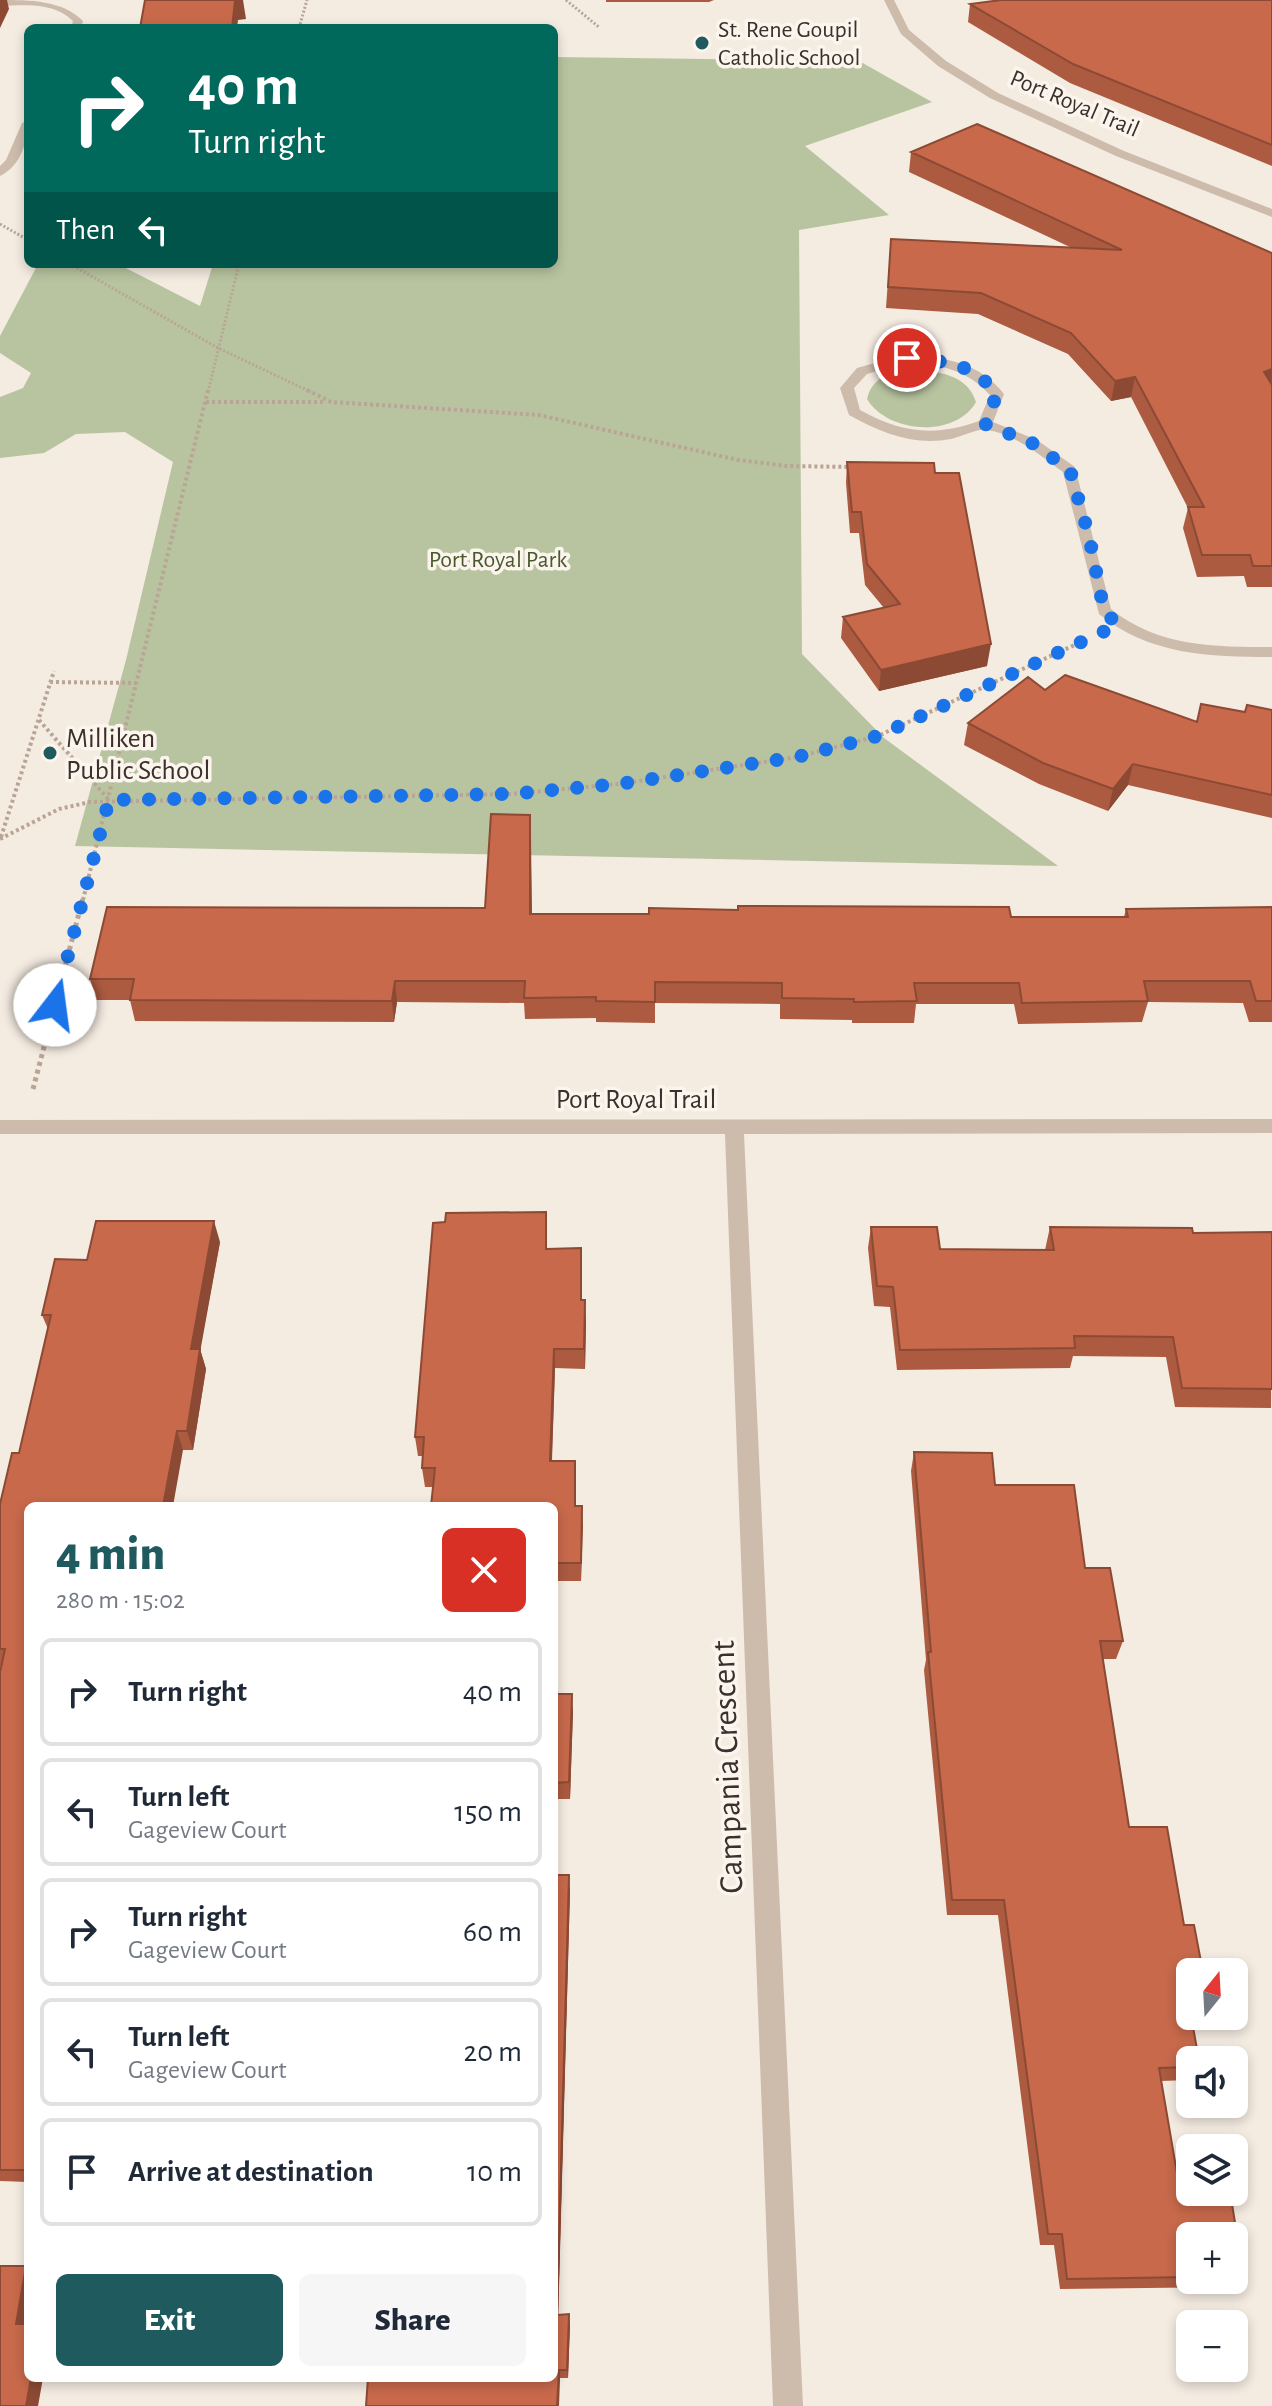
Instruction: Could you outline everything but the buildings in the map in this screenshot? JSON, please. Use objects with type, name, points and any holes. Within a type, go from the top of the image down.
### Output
[{"type":"street","name":"Port Royal Trail","points":[[889,0],[891,11],[904,34],[971,84],[1026,112],[1272,213]]},
{"type":"street","points":[[0,3],[35,1],[58,5],[73,13],[77,24]]},
{"type":"street","points":[[0,172],[11,162],[24,132]]},
{"type":"street","points":[[985,424],[997,394],[982,375],[952,362],[907,358],[862,371],[847,388],[854,412],[884,431],[929,438],[958,435],[985,424],[1032,443],[1070,470],[1089,536],[1104,611],[1118,625],[1157,641],[1210,652],[1272,652]]},
{"type":"street","name":"Campania Crescent","points":[[734,1126],[788,2406]]},
{"type":"street","name":"Port Royal Trail","points":[[0,1127],[1272,1126]]},
{"type":"path","points":[[300,24],[307,0]]},
{"type":"path","points":[[566,0],[600,28]]},
{"type":"path","points":[[0,224],[24,238]]},
{"type":"path","points":[[77,268],[218,348],[331,402]]},
{"type":"path","points":[[32,1090],[109,800],[238,268]]},
{"type":"path","points":[[206,402],[331,402],[539,415],[710,454],[787,466]]},
{"type":"path","points":[[0,838],[68,806],[109,800],[510,794],[619,784],[797,757],[878,736],[1118,625]]},
{"type":"path","points":[[0,838],[54,671]]},
{"type":"path","points":[[50,682],[136,683]]},
{"type":"path","points":[[38,720],[109,800]]},
{"type":"green space","name":"Port Royal Park","points":[[558,57],[859,61],[932,102],[805,146],[889,215],[799,230],[802,654],[884,738],[1058,866],[75,846],[126,660],[173,462],[125,432],[76,434],[44,453],[0,458],[0,397],[23,388],[31,373],[0,353],[0,336],[36,268],[126,268],[200,306],[212,268],[558,268]]},
{"type":"green space","points":[[919,369],[961,381],[976,402],[966,414],[953,422],[921,427],[890,419],[867,399],[880,379]]},
{"type":"place","name":"St. Rene Goupil Catholic School","points":[[702,43]]},
{"type":"place","name":"Milliken Public School","points":[[50,753]]},
{"type":"route","points":[[55,1005],[109,800],[510,794],[619,784],[797,757],[878,736],[965,693],[1118,625],[1104,611],[1089,536],[1070,470],[1032,443],[985,424],[997,394],[982,375],[952,362],[907,358]]}]
